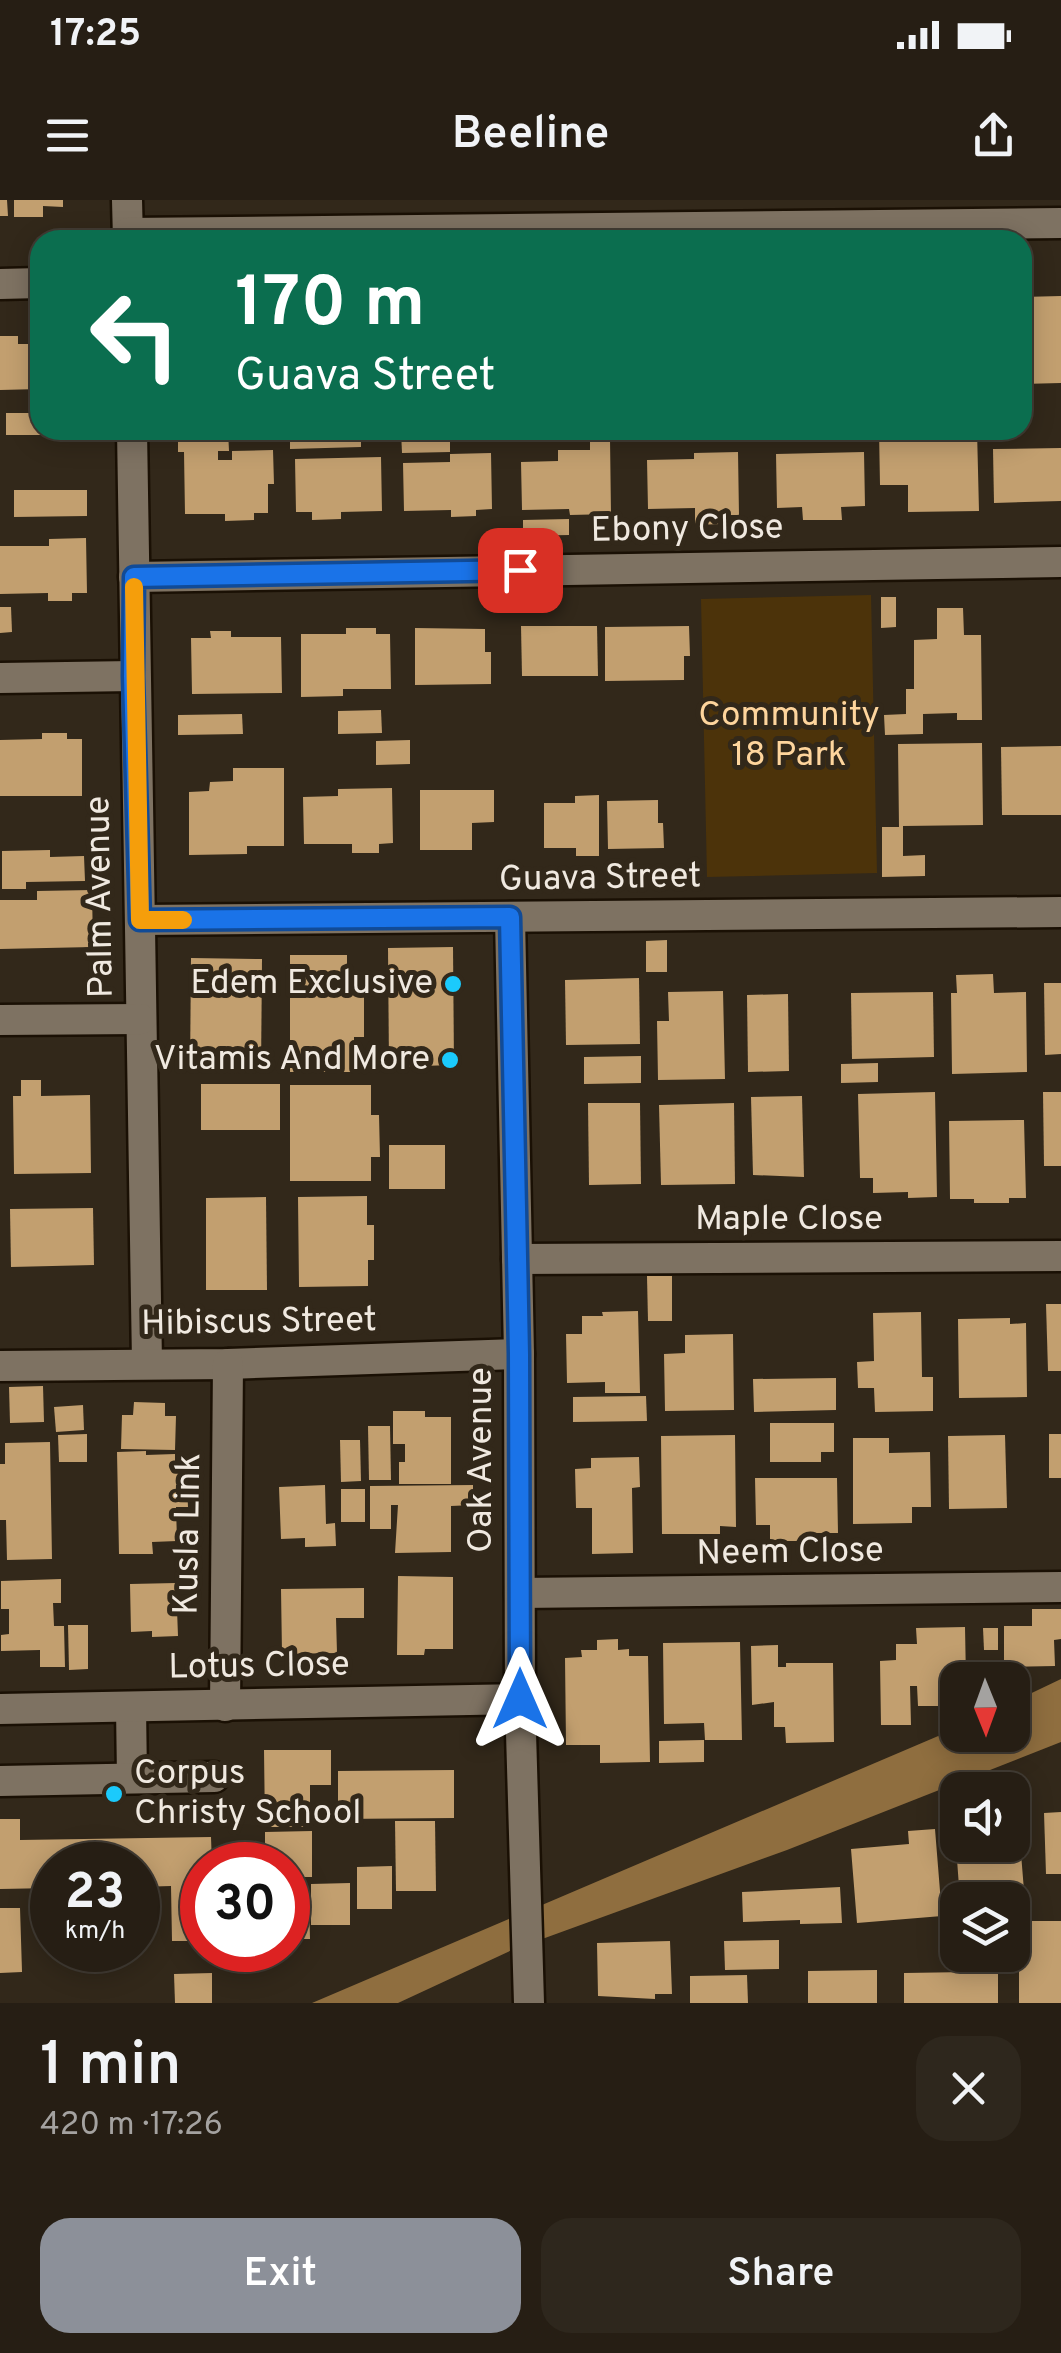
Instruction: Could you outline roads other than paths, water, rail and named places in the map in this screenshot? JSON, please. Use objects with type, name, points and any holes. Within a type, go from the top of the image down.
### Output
[{"type":"street","points":[[127,200],[128,230]]},
{"type":"street","points":[[559,230],[1061,223]]},
{"type":"street","points":[[0,284],[30,283]]},
{"type":"street","name":"Palm Avenue","points":[[132,440],[147,1363]]},
{"type":"street","name":"Ebony Close","points":[[134,577],[1061,562]]},
{"type":"street","points":[[0,678],[133,676]]},
{"type":"street","name":"Guava Street","points":[[140,920],[1061,912]]},
{"type":"street","name":"Oak Avenue","points":[[510,917],[519,1354],[520,1699],[529,2003]]},
{"type":"street","points":[[0,1020],[141,1018]]},
{"type":"street","name":"Maple Close","points":[[517,1258],[1061,1256]]},
{"type":"street","name":"Hibiscus Street","points":[[0,1366],[228,1364],[519,1354]]},
{"type":"street","name":"Kusla Link","points":[[225,1706],[228,1364]]},
{"type":"street","name":"Neem Close","points":[[520,1593],[1061,1587]]},
{"type":"street","name":"Lotus Close","points":[[0,1708],[520,1699]]},
{"type":"street","points":[[132,1707],[132,1778]]},
{"type":"street","points":[[0,1781],[214,1777]]},
{"type":"place","name":"Edem Exclusive","points":[[453,984]]},
{"type":"place","name":"Vitamis And More","points":[[450,1060]]},
{"type":"place","name":"Corpus Christy School","points":[[114,1794]]},
{"type":"park label","name":"Community 18 Park","points":[[789,736]]}]
